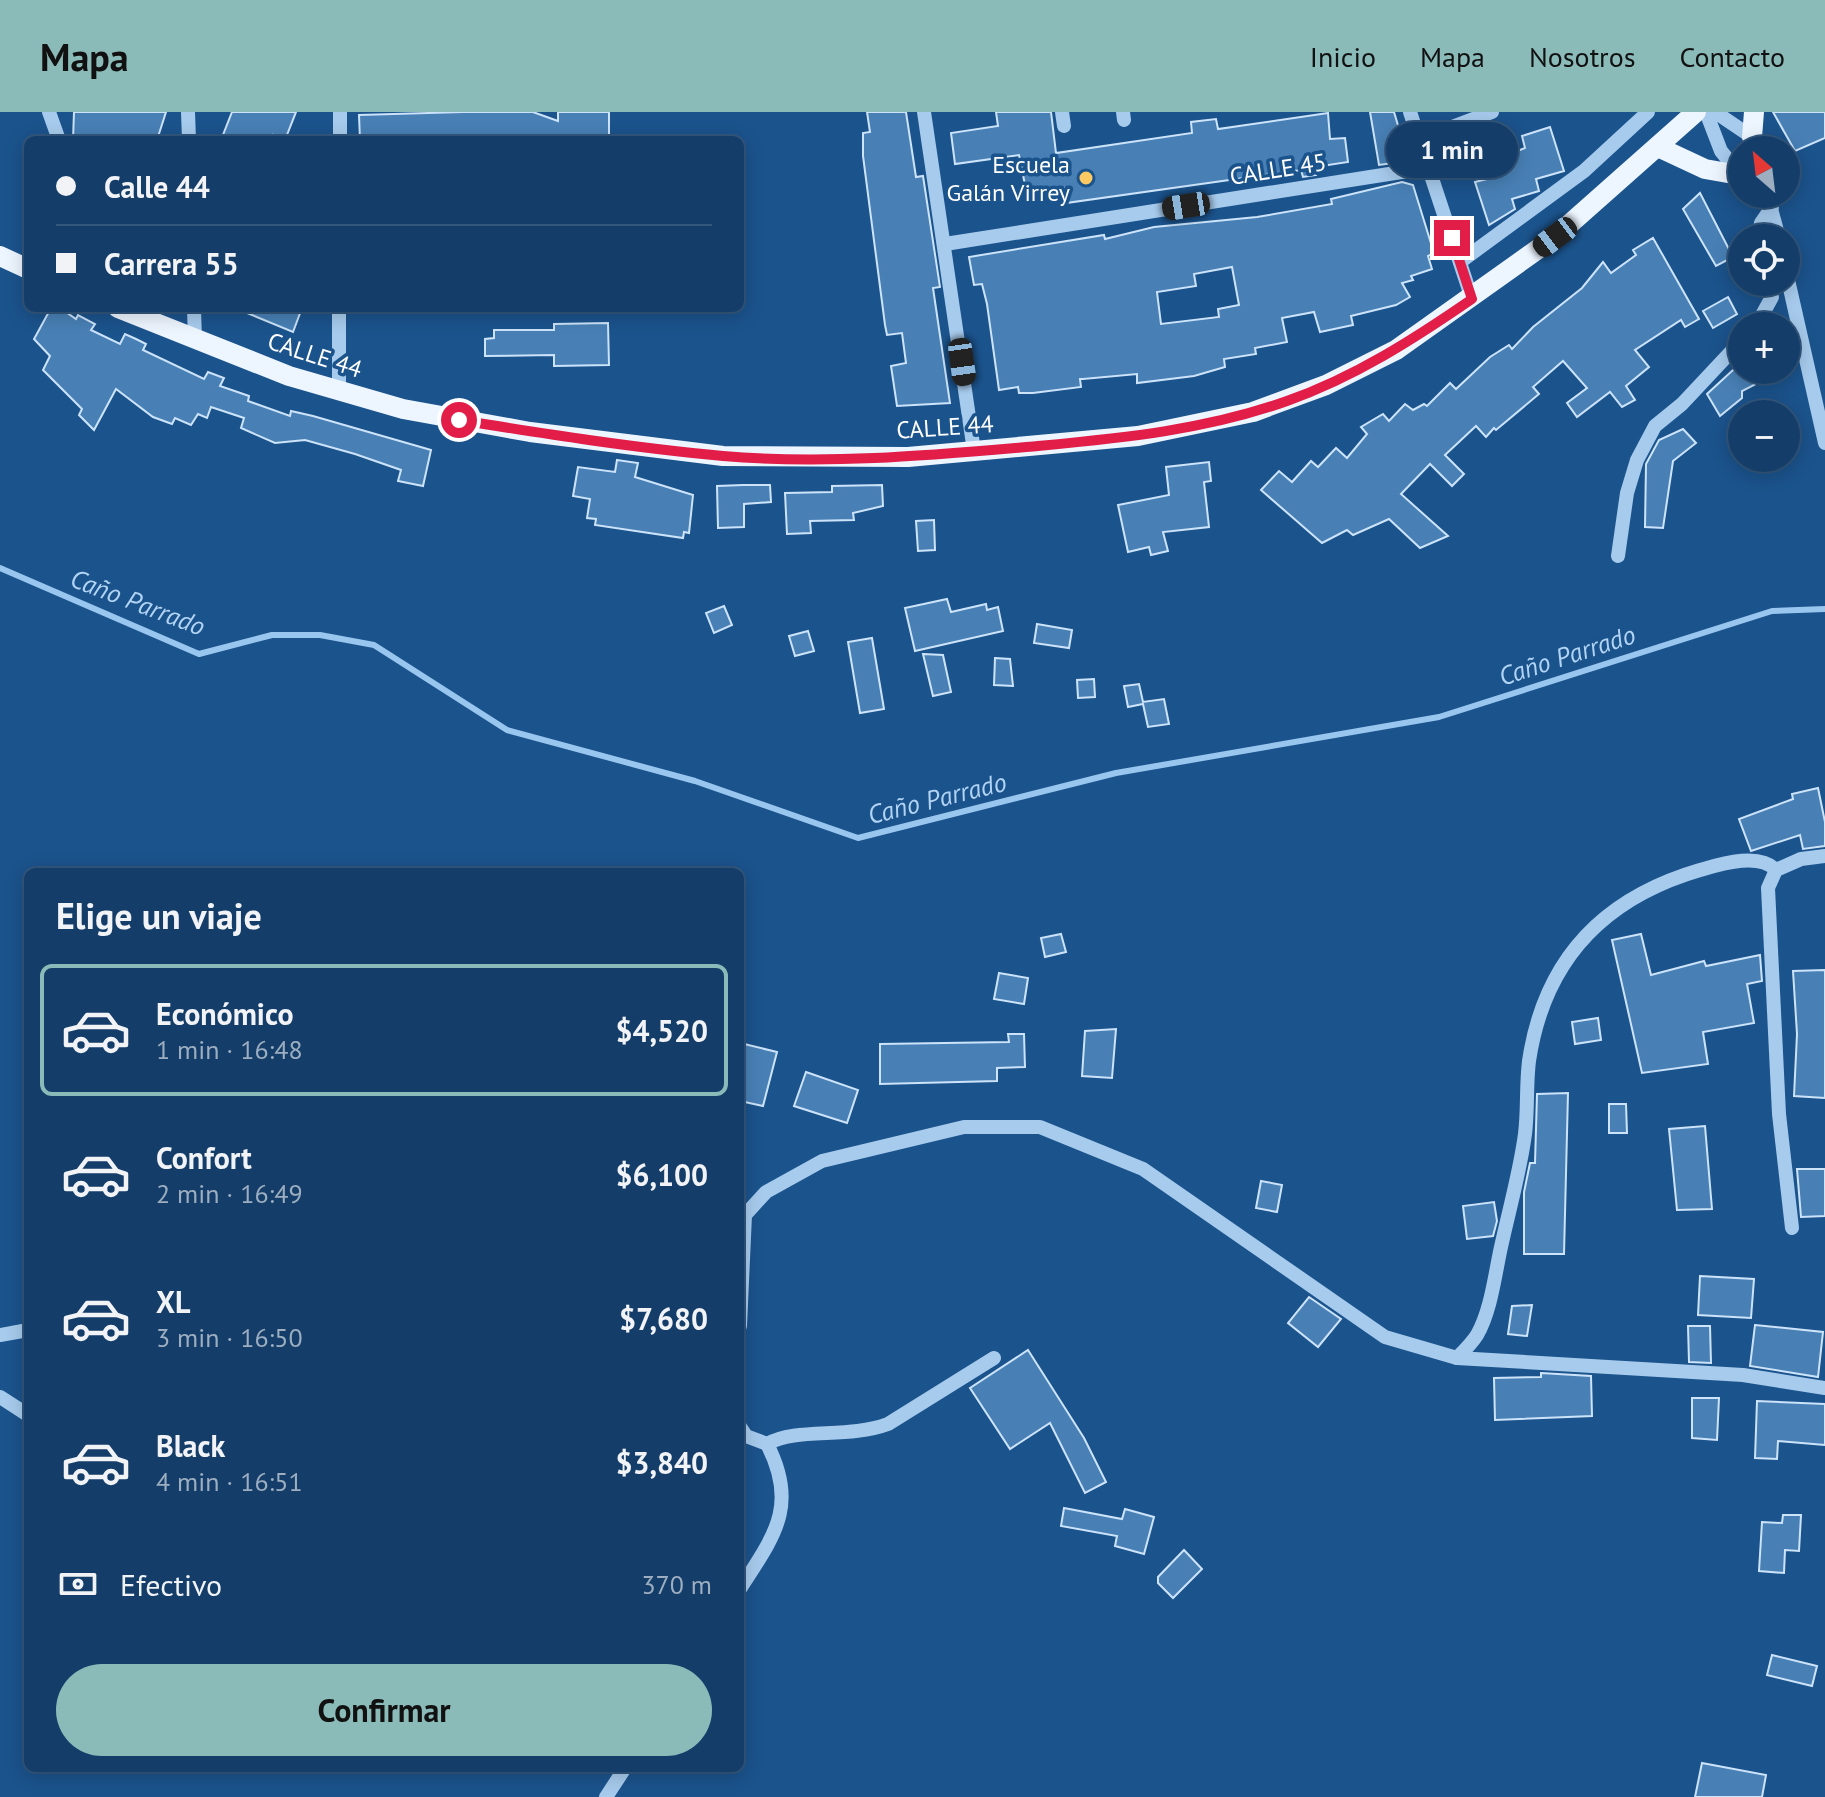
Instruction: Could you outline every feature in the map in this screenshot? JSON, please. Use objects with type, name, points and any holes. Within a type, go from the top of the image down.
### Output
[{"type":"main road","name":"CALLE 44","points":[[127,312],[195,341],[339,392],[473,422],[723,456],[908,457],[1151,435],[1253,412],[1361,368],[1472,299],[1555,237],[1660,148],[1696,112]]},
{"type":"main road","points":[[1753,136],[1754,112]]},
{"type":"main road","points":[[1660,148],[1705,169],[1728,174]]},
{"type":"main road","points":[[0,256],[24,267]]},
{"type":"street","points":[[49,112],[58,136]]},
{"type":"street","points":[[188,112],[189,136]]},
{"type":"street","points":[[340,112],[340,136]]},
{"type":"street","points":[[924,112],[974,451]]},
{"type":"street","points":[[1410,112],[1472,299]]},
{"type":"street","points":[[1420,139],[1492,112]]},
{"type":"street","points":[[1460,262],[1584,171],[1648,112]]},
{"type":"street","points":[[1706,112],[1721,151],[1728,160]]},
{"type":"street","points":[[1715,112],[1744,136]]},
{"type":"street","name":"CALLE 45","points":[[945,244],[1427,168]]},
{"type":"street","points":[[1792,296],[1825,443]]},
{"type":"street","points":[[194,312],[195,341]]},
{"type":"street","points":[[339,312],[339,392]]},
{"type":"street","points":[[1618,556],[1627,493],[1637,460],[1655,426],[1682,404],[1728,355]]},
{"type":"street","points":[[1792,1228],[1779,1114],[1768,888],[1776,870],[1801,859],[1825,856]]},
{"type":"street","points":[[1457,1358],[1478,1335],[1494,1278],[1526,1131],[1526,1081],[1535,1032],[1563,964],[1602,919],[1635,896],[1671,880],[1707,868],[1756,861],[1765,862],[1776,870]]},
{"type":"street","points":[[744,1233],[745,1215],[766,1192],[822,1161],[964,1127],[1040,1127],[1143,1169],[1385,1337],[1457,1358],[1743,1375],[1825,1388]]},
{"type":"street","points":[[0,1335],[24,1331]]},
{"type":"street","points":[[767,1444],[787,1435],[870,1431],[888,1424],[994,1358]]},
{"type":"street","points":[[0,1397],[24,1412]]},
{"type":"street","points":[[744,1433],[767,1444],[780,1469],[784,1500],[776,1533],[744,1583]]},
{"type":"street","points":[[606,1797],[622,1772]]},
{"type":"building","points":[[74,112],[166,112],[158,136],[73,136]]},
{"type":"building","points":[[232,112],[296,112],[287,136],[223,136]]},
{"type":"building","points":[[533,112],[558,121],[558,112],[609,112],[609,136],[360,136],[359,115]]},
{"type":"building","points":[[867,112],[906,112],[916,177],[923,176],[940,287],[933,288],[950,403],[897,406],[891,366],[906,363],[902,333],[887,335],[885,325],[863,156],[863,133],[870,132]]},
{"type":"building","points":[[996,112],[1051,112],[1056,153],[1192,133],[1191,122],[1216,119],[1218,129],[1328,113],[1330,139],[1345,138],[1348,162],[1315,167],[1316,175],[1303,177],[1301,170],[1066,203],[1064,188],[1027,195],[1019,155],[955,164],[951,133],[998,126]]},
{"type":"building","points":[[1370,112],[1394,112],[1406,152],[1401,162],[1379,165]]},
{"type":"building","points":[[1773,112],[1825,112],[1825,138],[1800,149],[1800,136],[1787,136]]},
{"type":"building","points":[[1550,127],[1564,171],[1536,179],[1539,191],[1512,199],[1515,209],[1489,225],[1475,182],[1487,179],[1482,165],[1525,148],[1522,136]]},
{"type":"building","points":[[1402,182],[1413,185],[1434,253],[1428,256],[1432,269],[1411,276],[1413,280],[1402,283],[1410,297],[1396,305],[1351,316],[1353,325],[1320,332],[1314,312],[1282,318],[1287,342],[1255,348],[1256,354],[1224,359],[1225,367],[1194,376],[1137,383],[1137,374],[1080,379],[1081,387],[1033,393],[1019,393],[1018,387],[999,390],[987,304],[982,284],[974,285],[969,257],[1104,235],[1105,239],[1154,227],[1257,217],[1332,204],[1331,199]],"holes":[[[1232,267],[1239,305],[1218,309],[1219,317],[1161,324],[1157,292],[1196,286],[1194,274]]]},
{"type":"building","points":[[1700,193],[1728,247],[1728,260],[1716,266],[1683,209]]},
{"type":"building","points":[[1653,238],[1699,319],[1685,327],[1681,320],[1635,350],[1649,367],[1626,386],[1635,400],[1622,407],[1610,392],[1577,417],[1567,403],[1587,388],[1563,361],[1533,387],[1539,394],[1496,430],[1494,428],[1486,437],[1476,426],[1445,455],[1464,474],[1452,486],[1430,464],[1401,494],[1448,536],[1420,548],[1389,519],[1353,535],[1347,530],[1322,543],[1261,490],[1279,471],[1292,482],[1311,461],[1318,467],[1336,448],[1347,458],[1367,434],[1361,427],[1383,414],[1389,421],[1405,404],[1413,410],[1424,404],[1427,406],[1450,383],[1456,389],[1490,357],[1509,345],[1512,349],[1533,327],[1582,288],[1603,262],[1611,273],[1636,255],[1633,250]]},
{"type":"building","points":[[1728,297],[1736,312],[1728,312],[1728,319],[1713,328],[1703,311]]},
{"type":"building","points":[[49,312],[66,312],[76,319],[78,315],[95,324],[91,330],[120,344],[125,334],[146,344],[143,350],[204,379],[208,372],[224,378],[220,386],[249,396],[248,401],[290,416],[291,411],[313,416],[431,450],[423,486],[398,481],[401,470],[355,454],[305,440],[275,443],[241,428],[244,418],[211,407],[207,418],[198,414],[191,425],[175,418],[172,424],[153,417],[116,389],[94,430],[79,415],[82,409],[43,370],[50,356],[34,339]]},
{"type":"building","points":[[245,312],[300,312],[293,332]]},
{"type":"building","points":[[608,323],[609,365],[554,366],[554,355],[485,356],[485,339],[494,338],[494,330],[554,330],[554,324]]},
{"type":"building","points":[[1728,375],[1728,384],[1756,384],[1742,391],[1740,400],[1728,400],[1728,409],[1720,416],[1707,394]]},
{"type":"building","points":[[1683,429],[1696,443],[1673,461],[1663,528],[1645,527],[1646,464],[1659,440]]},
{"type":"building","points":[[617,460],[638,463],[635,477],[693,495],[689,533],[684,532],[683,538],[595,525],[596,519],[587,518],[590,499],[573,496],[578,467],[615,472]]},
{"type":"building","points":[[1209,462],[1211,481],[1204,482],[1209,527],[1163,532],[1168,551],[1151,555],[1149,547],[1128,552],[1118,505],[1169,495],[1166,467]]},
{"type":"building","points":[[770,485],[771,502],[744,504],[744,527],[718,528],[717,486]]},
{"type":"building","points":[[882,485],[883,506],[853,513],[854,520],[810,521],[811,533],[787,534],[785,493],[832,492],[832,486]]},
{"type":"building","points":[[934,520],[935,550],[918,551],[916,521]]},
{"type":"building","points":[[947,599],[951,612],[986,604],[987,610],[998,607],[1003,631],[915,651],[905,608]]},
{"type":"building","points":[[724,606],[732,625],[714,633],[706,613]]},
{"type":"building","points":[[1037,624],[1072,630],[1069,648],[1034,643]]},
{"type":"building","points":[[808,631],[814,651],[795,656],[789,636]]},
{"type":"building","points":[[872,638],[884,709],[860,713],[848,642]]},
{"type":"building","points":[[923,654],[943,655],[951,692],[933,696]]},
{"type":"building","points":[[995,658],[1010,659],[1013,686],[994,685]]},
{"type":"building","points":[[1094,679],[1095,697],[1078,698],[1077,680]]},
{"type":"building","points":[[1139,684],[1143,702],[1164,699],[1169,724],[1148,727],[1143,704],[1128,707],[1124,686]]},
{"type":"building","points":[[1818,788],[1825,822],[1825,846],[1803,849],[1800,835],[1751,851],[1739,819],[1793,799],[1792,794]]},
{"type":"building","points":[[1061,934],[1066,952],[1045,957],[1041,938]]},
{"type":"building","points":[[1641,934],[1651,975],[1704,961],[1706,966],[1760,955],[1762,981],[1747,984],[1754,1023],[1703,1032],[1708,1064],[1642,1073],[1612,940]]},
{"type":"building","points":[[1825,970],[1825,1098],[1794,1096],[1797,1034],[1793,971]]},
{"type":"building","points":[[999,973],[1028,978],[1024,1004],[994,999]]},
{"type":"building","points":[[1598,1018],[1601,1040],[1575,1044],[1572,1022]]},
{"type":"building","points":[[1116,1029],[1112,1078],[1082,1076],[1085,1031]]},
{"type":"building","points":[[1008,1034],[1024,1034],[1025,1067],[997,1068],[997,1081],[880,1084],[880,1044],[1009,1042]]},
{"type":"building","points":[[744,1044],[777,1052],[763,1106],[744,1102]]},
{"type":"building","points":[[806,1072],[858,1090],[847,1123],[794,1106]]},
{"type":"building","points":[[1568,1093],[1564,1254],[1524,1254],[1524,1192],[1530,1163],[1535,1163],[1537,1094]]},
{"type":"building","points":[[1609,1104],[1626,1104],[1627,1133],[1609,1133]]},
{"type":"building","points":[[1705,1126],[1712,1209],[1677,1210],[1669,1129]]},
{"type":"building","points":[[1797,1169],[1825,1169],[1825,1216],[1801,1217]]},
{"type":"building","points":[[1261,1181],[1282,1185],[1277,1212],[1256,1208]]},
{"type":"building","points":[[1494,1202],[1497,1221],[1493,1236],[1467,1239],[1463,1206]]},
{"type":"building","points":[[1700,1276],[1754,1279],[1751,1318],[1698,1315]]},
{"type":"building","points":[[1309,1297],[1341,1319],[1318,1347],[1288,1323]]},
{"type":"building","points":[[1532,1305],[1527,1336],[1508,1334],[1512,1306]]},
{"type":"building","points":[[1755,1325],[1823,1332],[1818,1377],[1750,1366]]},
{"type":"building","points":[[1688,1326],[1710,1326],[1711,1363],[1689,1362]]},
{"type":"building","points":[[1028,1350],[1084,1438],[1106,1482],[1085,1493],[1050,1423],[1010,1449],[970,1388]]},
{"type":"building","points":[[1541,1373],[1591,1376],[1592,1416],[1495,1420],[1494,1378],[1541,1377]]},
{"type":"building","points":[[1692,1398],[1719,1398],[1717,1440],[1692,1438]]},
{"type":"building","points":[[1757,1401],[1825,1404],[1825,1445],[1778,1441],[1777,1459],[1755,1458]]},
{"type":"building","points":[[1064,1508],[1122,1519],[1125,1509],[1154,1517],[1144,1554],[1115,1546],[1117,1536],[1061,1526]]},
{"type":"building","points":[[1783,1515],[1801,1515],[1799,1551],[1785,1550],[1784,1573],[1759,1571],[1762,1522],[1782,1523]]},
{"type":"building","points":[[1184,1550],[1202,1569],[1173,1598],[1158,1583],[1158,1577]]},
{"type":"building","points":[[1772,1655],[1817,1666],[1812,1686],[1767,1675]]},
{"type":"building","points":[[1702,1763],[1766,1775],[1762,1797],[1695,1797]]},
{"type":"waterway","name":"Caño Parrado","points":[[0,568],[199,654],[272,635],[320,635],[374,645],[507,730],[695,781],[858,838],[1116,773],[1439,717],[1772,611],[1825,609]]},
{"type":"place","name":"Escuela Galán Virrey","points":[[1086,178]]},
{"type":"route","points":[[459,420],[723,456],[780,458],[908,457],[1177,431],[1253,412],[1326,385],[1396,350],[1472,299],[1452,238]]}]
